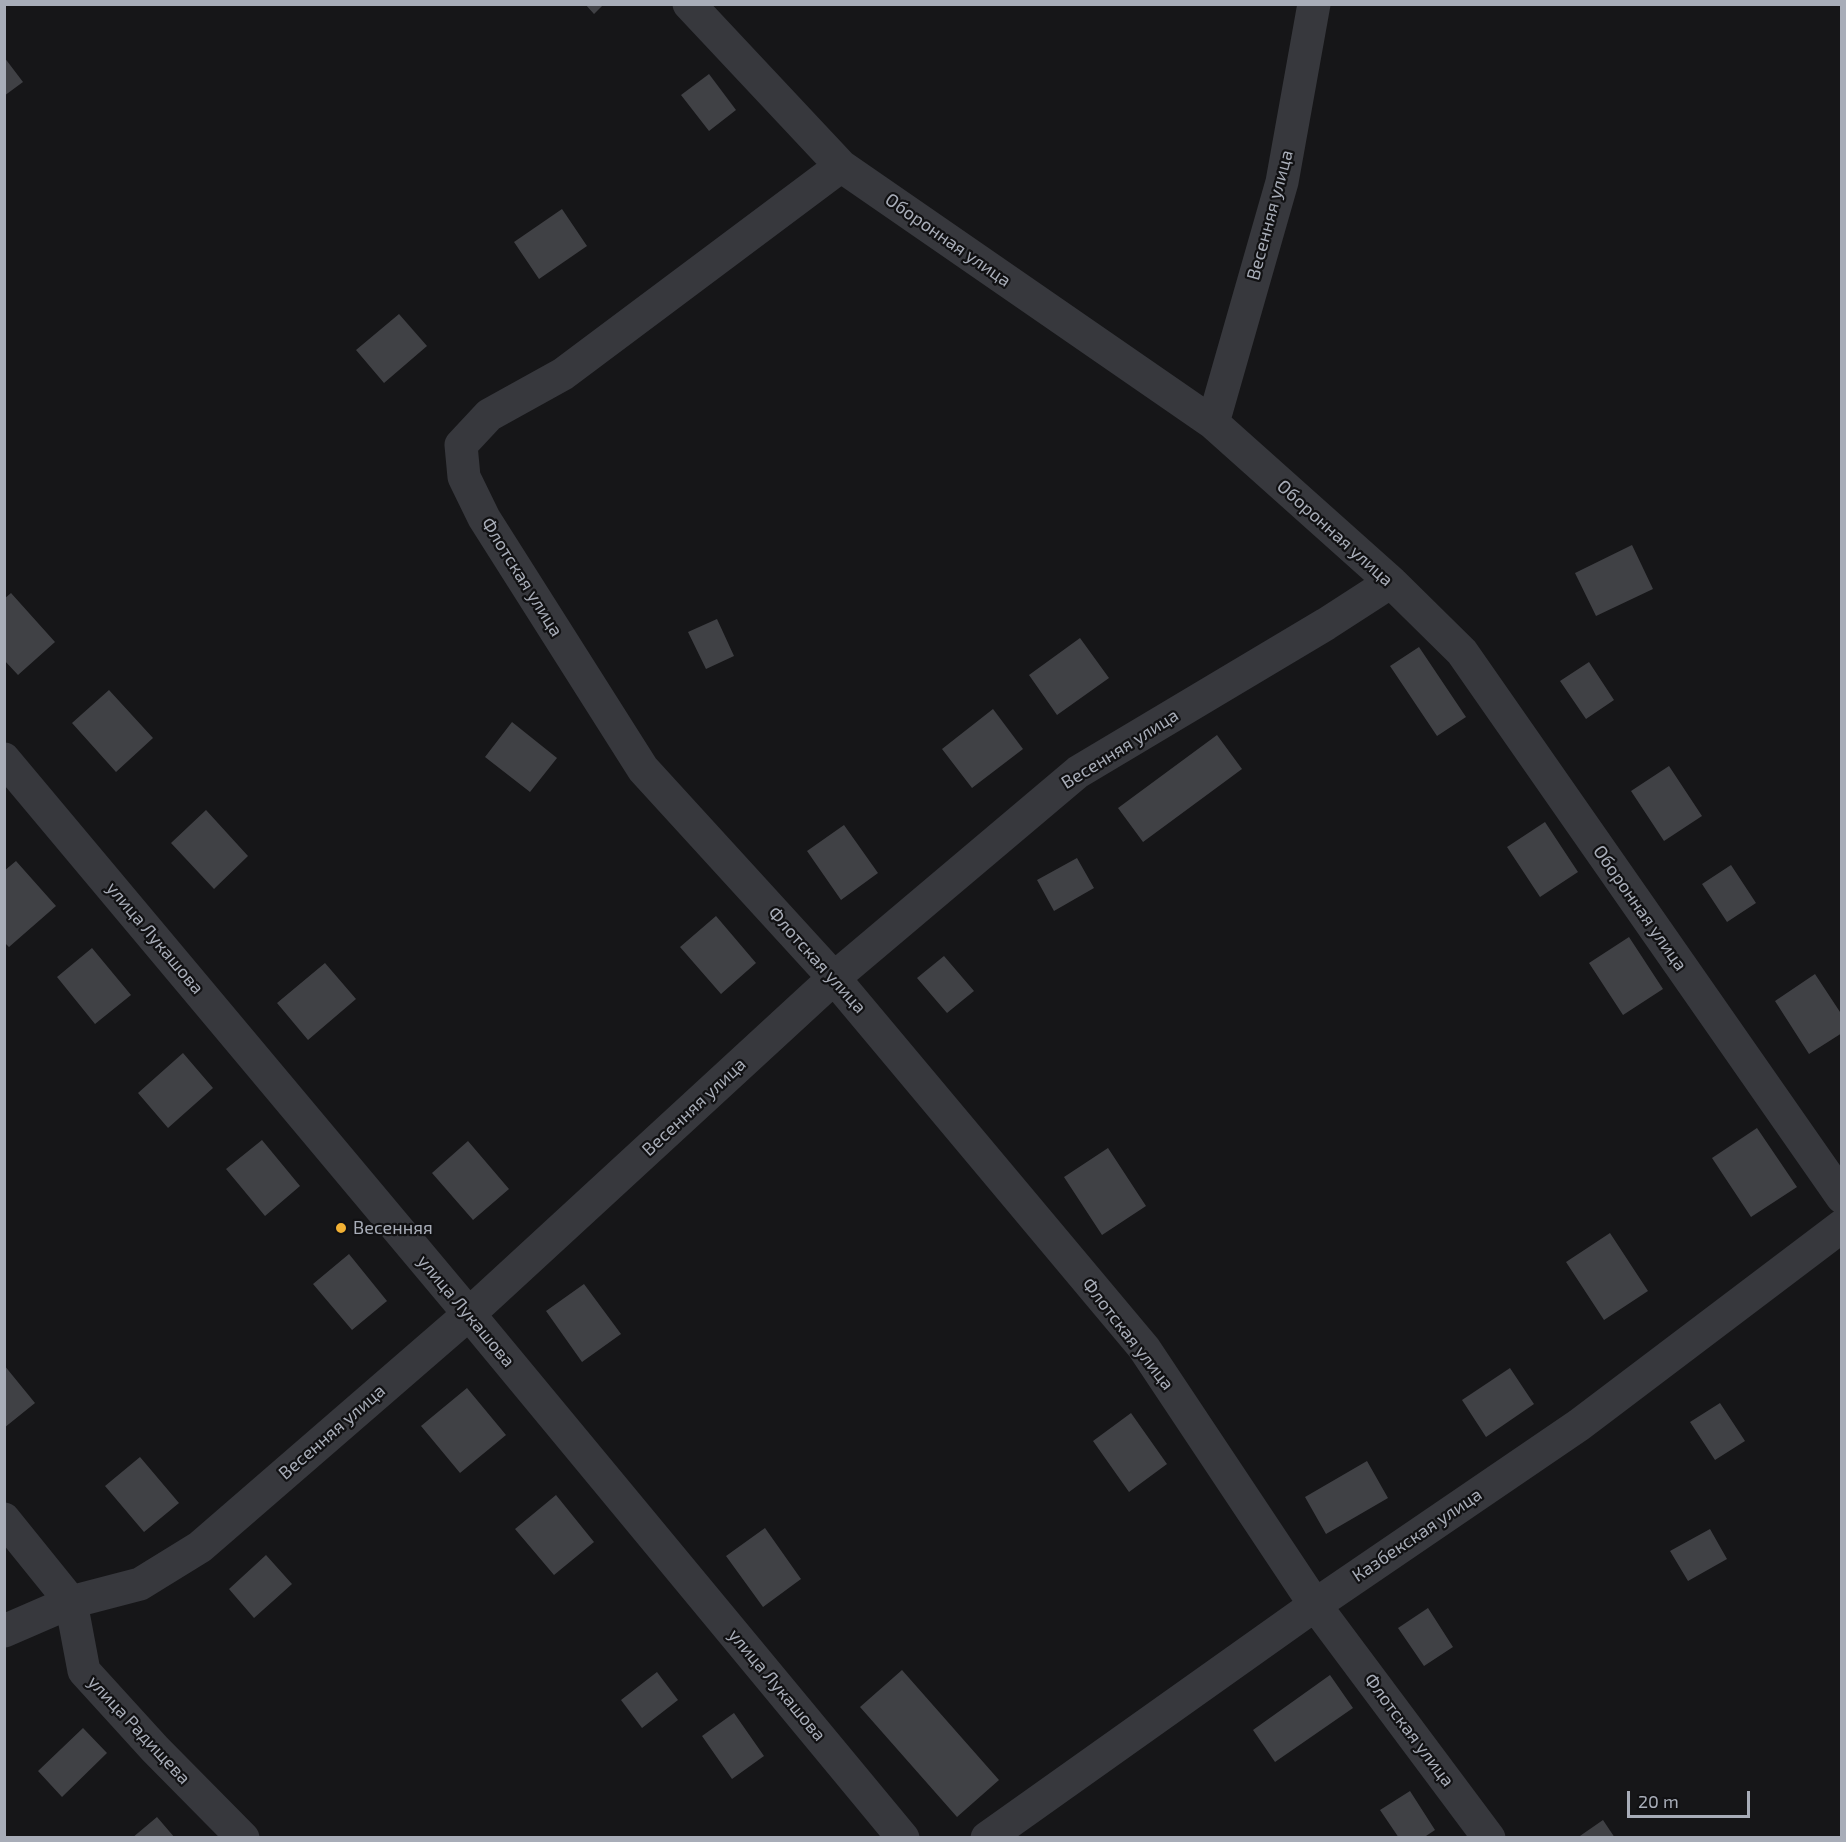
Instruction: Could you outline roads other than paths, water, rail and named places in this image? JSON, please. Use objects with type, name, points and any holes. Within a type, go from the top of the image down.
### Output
[{"type":"street","name":"Оборонная улица","points":[[688,4],[841,166],[1213,423],[1390,582],[1462,652],[1842,1197]]},
{"type":"street","name":"Весенняя улица","points":[[1213,423],[1282,182],[1314,4]]},
{"type":"street","name":"Флотская улица","points":[[841,166],[563,374],[489,415],[461,445],[464,477],[484,518],[643,769],[834,978],[1144,1348],[1316,1605],[1489,1838]]},
{"type":"street","name":"Весенняя улица","points":[[4,1631],[71,1602],[140,1584],[200,1547],[469,1314],[834,978],[1078,772],[1317,629],[1390,582]]},
{"type":"street","name":"улица Лукашова","points":[[4,759],[469,1314],[903,1838]]},
{"type":"street","name":"Казбекская улица","points":[[987,1838],[1316,1605],[1579,1425],[1842,1226]]},
{"type":"street","name":"улица Радищева","points":[[4,1519],[71,1602],[84,1671],[155,1749],[243,1838]]},
{"type":"place","name":"Весенняя","points":[[341,1228]]}]
